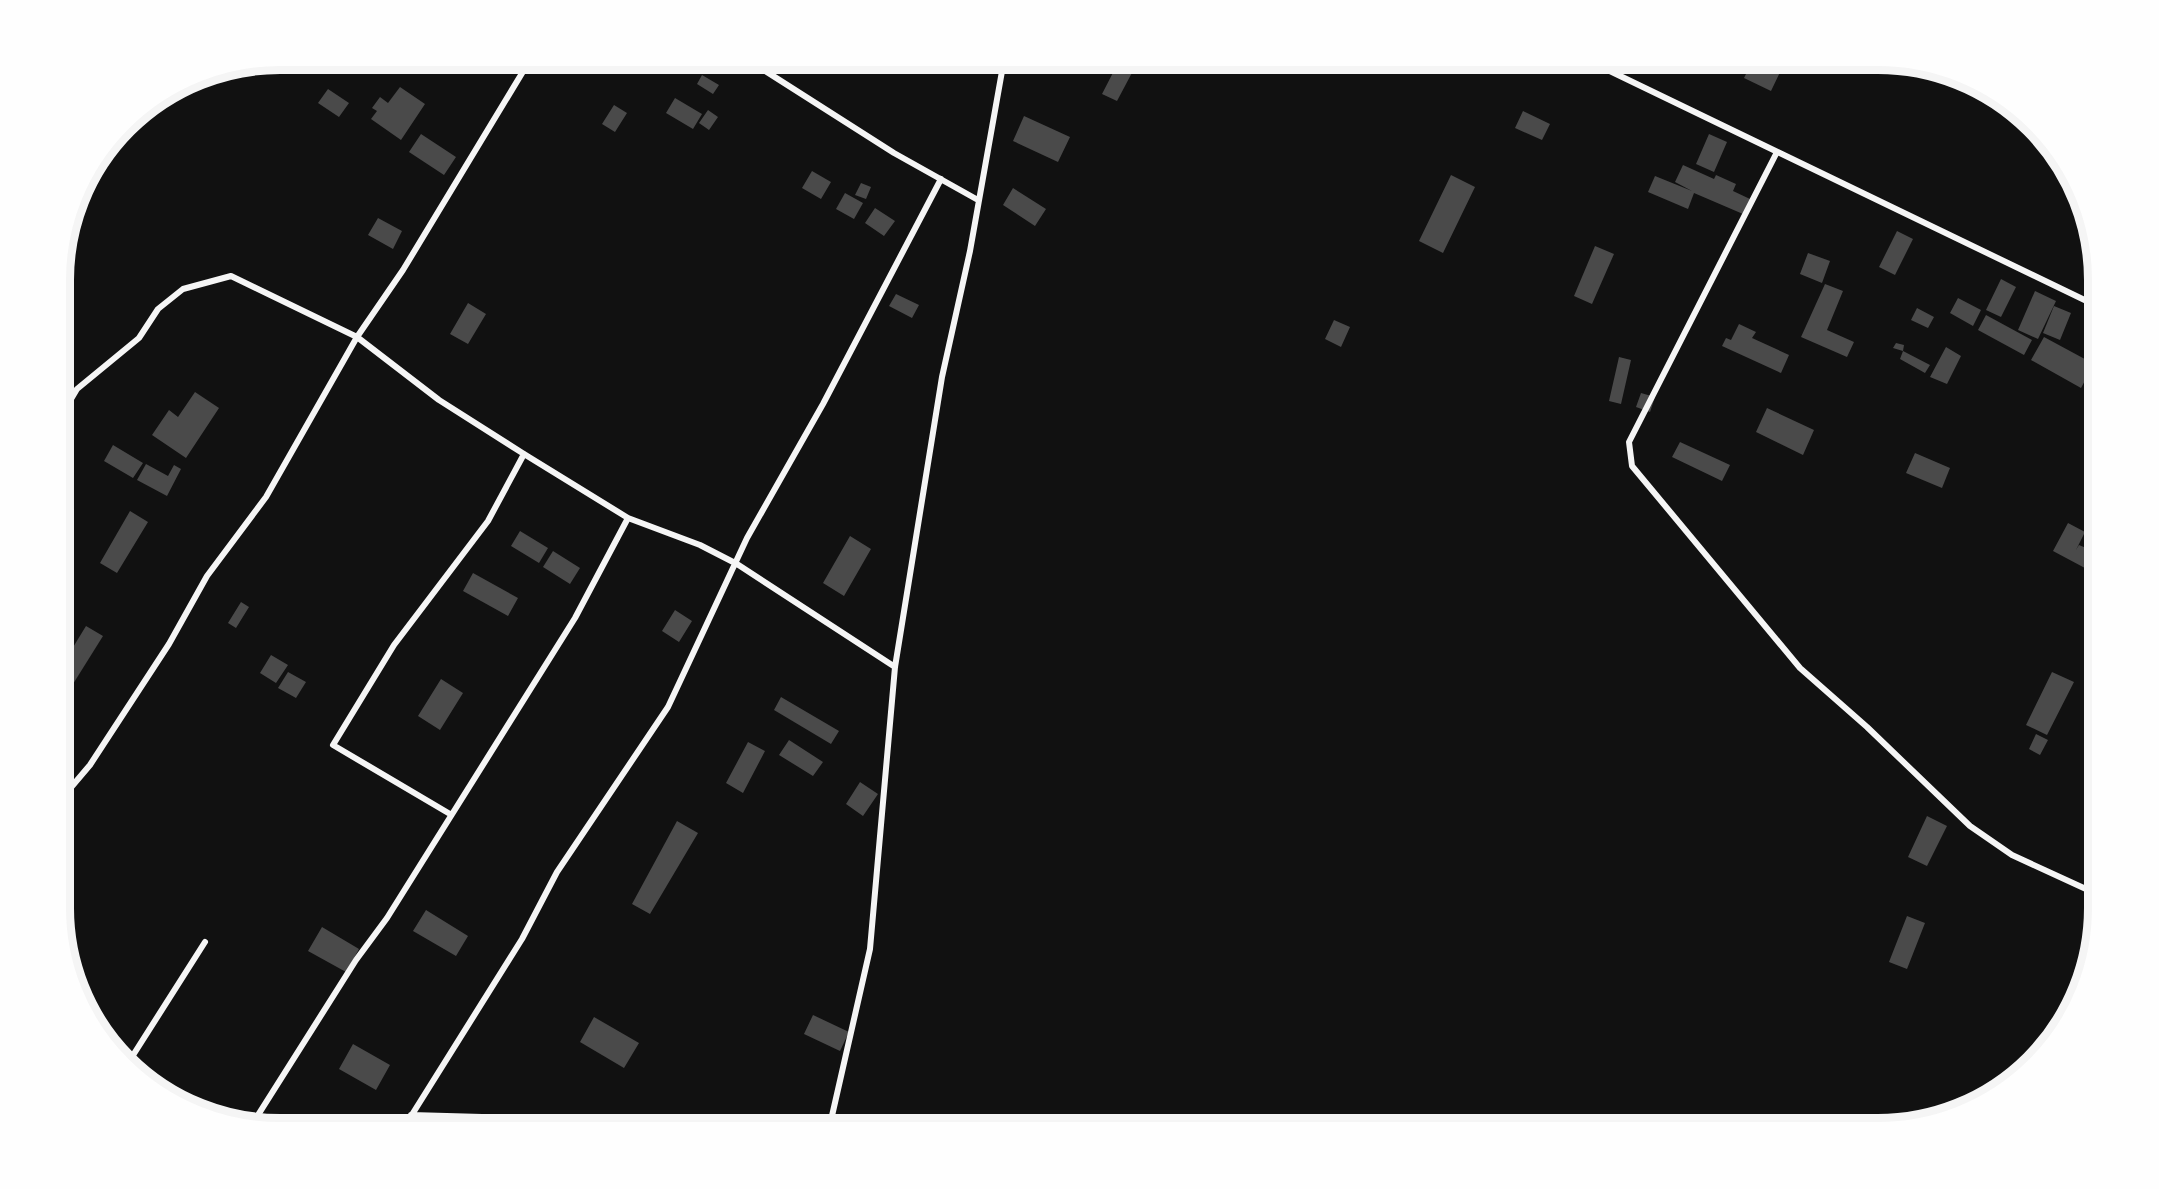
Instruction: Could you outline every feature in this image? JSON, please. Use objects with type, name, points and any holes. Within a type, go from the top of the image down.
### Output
[{"type":"street","points":[[70,788],[90,765],[169,644],[207,576],[266,497],[357,337],[403,270],[524,70]]},
{"type":"street","points":[[764,70],[894,153],[978,200]]},
{"type":"street","points":[[832,1118],[870,949],[895,667],[942,377],[970,251],[1002,70]]},
{"type":"street","points":[[1608,70],[2088,302]]},
{"type":"street","points":[[1777,152],[1629,442],[1632,466],[1800,668],[1867,727],[1970,826],[2012,855],[2088,890]]},
{"type":"street","points":[[409,1118],[522,939],[557,872],[668,707],[737,564],[747,538],[823,404],[941,179]]},
{"type":"street","points":[[71,399],[77,389],[140,338],[158,309],[183,289],[231,276],[357,337],[439,400],[628,518],[700,545],[737,564],[895,667]]},
{"type":"street","points":[[450,814],[333,745],[394,645],[488,521],[524,454]]},
{"type":"street","points":[[257,1117],[387,918],[450,814],[575,618],[628,518]]},
{"type":"street","points":[[132,1056],[205,942]]},
{"type":"street","points":[[411,1114],[486,1118]]},
{"type":"building","points":[[1114,70],[1133,70],[1117,101],[1102,94]]},
{"type":"building","points":[[1748,70],[1781,70],[1771,91],[1744,78]]},
{"type":"building","points":[[702,75],[719,85],[713,94],[697,84]]},
{"type":"building","points":[[400,87],[425,104],[401,140],[371,119],[377,111],[372,108],[380,97],[388,103]]},
{"type":"building","points":[[328,89],[349,103],[339,117],[318,103]]},
{"type":"building","points":[[675,98],[702,114],[693,129],[666,113]]},
{"type":"building","points":[[614,105],[627,113],[615,132],[602,124]]},
{"type":"building","points":[[708,110],[718,117],[709,130],[699,123]]},
{"type":"building","points":[[1523,111],[1550,124],[1542,140],[1515,128]]},
{"type":"building","points":[[1024,116],[1070,137],[1058,162],[1013,141]]},
{"type":"building","points":[[421,134],[456,157],[444,175],[409,152]]},
{"type":"building","points":[[1709,134],[1727,142],[1714,172],[1696,164]]},
{"type":"building","points":[[1683,165],[1714,179],[1716,175],[1736,184],[1733,191],[1750,199],[1743,214],[1694,193],[1688,209],[1648,192],[1655,176],[1692,191],[1675,182]]},
{"type":"building","points":[[812,171],[831,182],[821,199],[802,188]]},
{"type":"building","points":[[1451,175],[1475,187],[1443,253],[1419,241]]},
{"type":"building","points":[[861,183],[871,187],[866,199],[855,195]]},
{"type":"building","points":[[1013,188],[1046,209],[1035,226],[1003,205]]},
{"type":"building","points":[[845,193],[863,203],[854,219],[836,209]]},
{"type":"building","points":[[875,208],[895,221],[884,236],[865,223]]},
{"type":"building","points":[[378,218],[402,231],[393,249],[368,235]]},
{"type":"building","points":[[1897,231],[1913,239],[1895,275],[1879,267]]},
{"type":"building","points":[[1595,246],[1614,254],[1592,304],[1574,296]]},
{"type":"building","points":[[1808,253],[1830,261],[1822,283],[1800,274]]},
{"type":"building","points":[[2001,279],[2016,287],[2001,317],[1986,310]]},
{"type":"building","points":[[1825,284],[1843,291],[1827,330],[1854,342],[1847,357],[1801,337]]},
{"type":"building","points":[[2035,291],[2056,301],[2038,339],[2018,330]]},
{"type":"building","points":[[896,294],[919,305],[912,318],[889,306]]},
{"type":"building","points":[[1958,298],[1981,310],[1973,326],[1950,313]]},
{"type":"building","points":[[468,303],[486,314],[468,344],[450,334]]},
{"type":"building","points":[[2054,306],[2071,313],[2060,340],[2043,333]]},
{"type":"building","points":[[1917,308],[1934,317],[1928,328],[1911,320]]},
{"type":"building","points":[[1986,315],[2032,340],[2024,355],[1978,330]]},
{"type":"building","points":[[1334,320],[1350,327],[1341,347],[1325,339]]},
{"type":"building","points":[[1739,324],[1756,332],[1752,338],[1789,355],[1781,373],[1722,346],[1726,338],[1731,340]]},
{"type":"building","points":[[2044,337],[2088,361],[2088,375],[2081,388],[2031,360]]},
{"type":"building","points":[[1896,343],[1904,345],[1903,351],[1893,348]]},
{"type":"building","points":[[1946,347],[1961,356],[1947,384],[1930,377]]},
{"type":"building","points":[[1903,351],[1930,365],[1925,373],[1900,359]]},
{"type":"building","points":[[1619,357],[1631,360],[1621,404],[1609,401]]},
{"type":"building","points":[[195,392],[219,408],[186,458],[152,435],[169,410],[178,417]]},
{"type":"building","points":[[1641,393],[1655,397],[1650,412],[1636,407]]},
{"type":"building","points":[[1767,408],[1814,430],[1803,455],[1756,432]]},
{"type":"building","points":[[1680,442],[1730,465],[1722,481],[1672,457]]},
{"type":"building","points":[[113,445],[143,463],[133,478],[104,461]]},
{"type":"building","points":[[1915,453],[1950,468],[1942,488],[1906,473]]},
{"type":"building","points":[[146,464],[168,476],[174,465],[181,469],[167,496],[137,480]]},
{"type":"building","points":[[130,511],[148,522],[117,573],[100,563]]},
{"type":"building","points":[[2068,523],[2085,532],[2076,550],[2079,545],[2088,549],[2088,570],[2053,551]]},
{"type":"building","points":[[520,531],[548,548],[539,563],[511,546]]},
{"type":"building","points":[[850,536],[871,549],[844,596],[823,583]]},
{"type":"building","points":[[553,551],[580,568],[570,584],[543,567]]},
{"type":"building","points":[[473,573],[518,598],[508,616],[463,591]]},
{"type":"building","points":[[241,602],[249,607],[236,628],[228,623]]},
{"type":"building","points":[[675,610],[692,621],[679,642],[662,631]]},
{"type":"building","points":[[86,626],[103,636],[73,684],[70,682],[70,652]]},
{"type":"building","points":[[271,655],[288,665],[276,683],[260,673]]},
{"type":"building","points":[[288,672],[306,682],[296,698],[278,688]]},
{"type":"building","points":[[2052,672],[2074,682],[2047,735],[2026,725]]},
{"type":"building","points":[[441,679],[463,693],[440,730],[418,716]]},
{"type":"building","points":[[781,697],[839,731],[831,744],[774,710]]},
{"type":"building","points":[[2036,734],[2048,740],[2040,755],[2029,749]]},
{"type":"building","points":[[789,740],[823,762],[813,776],[779,755]]},
{"type":"building","points":[[748,742],[765,751],[743,793],[726,783]]},
{"type":"building","points":[[860,782],[878,794],[863,816],[846,804]]},
{"type":"building","points":[[1927,816],[1947,826],[1927,866],[1908,857]]},
{"type":"building","points":[[677,821],[698,833],[650,914],[632,904]]},
{"type":"building","points":[[426,910],[468,936],[456,956],[413,931]]},
{"type":"building","points":[[1907,916],[1925,923],[1907,969],[1889,962]]},
{"type":"building","points":[[322,927],[359,949],[346,972],[308,951]]},
{"type":"building","points":[[813,1015],[849,1032],[840,1051],[804,1034]]},
{"type":"building","points":[[594,1017],[639,1043],[624,1068],[580,1042]]},
{"type":"building","points":[[353,1044],[390,1065],[376,1090],[339,1069]]}]
